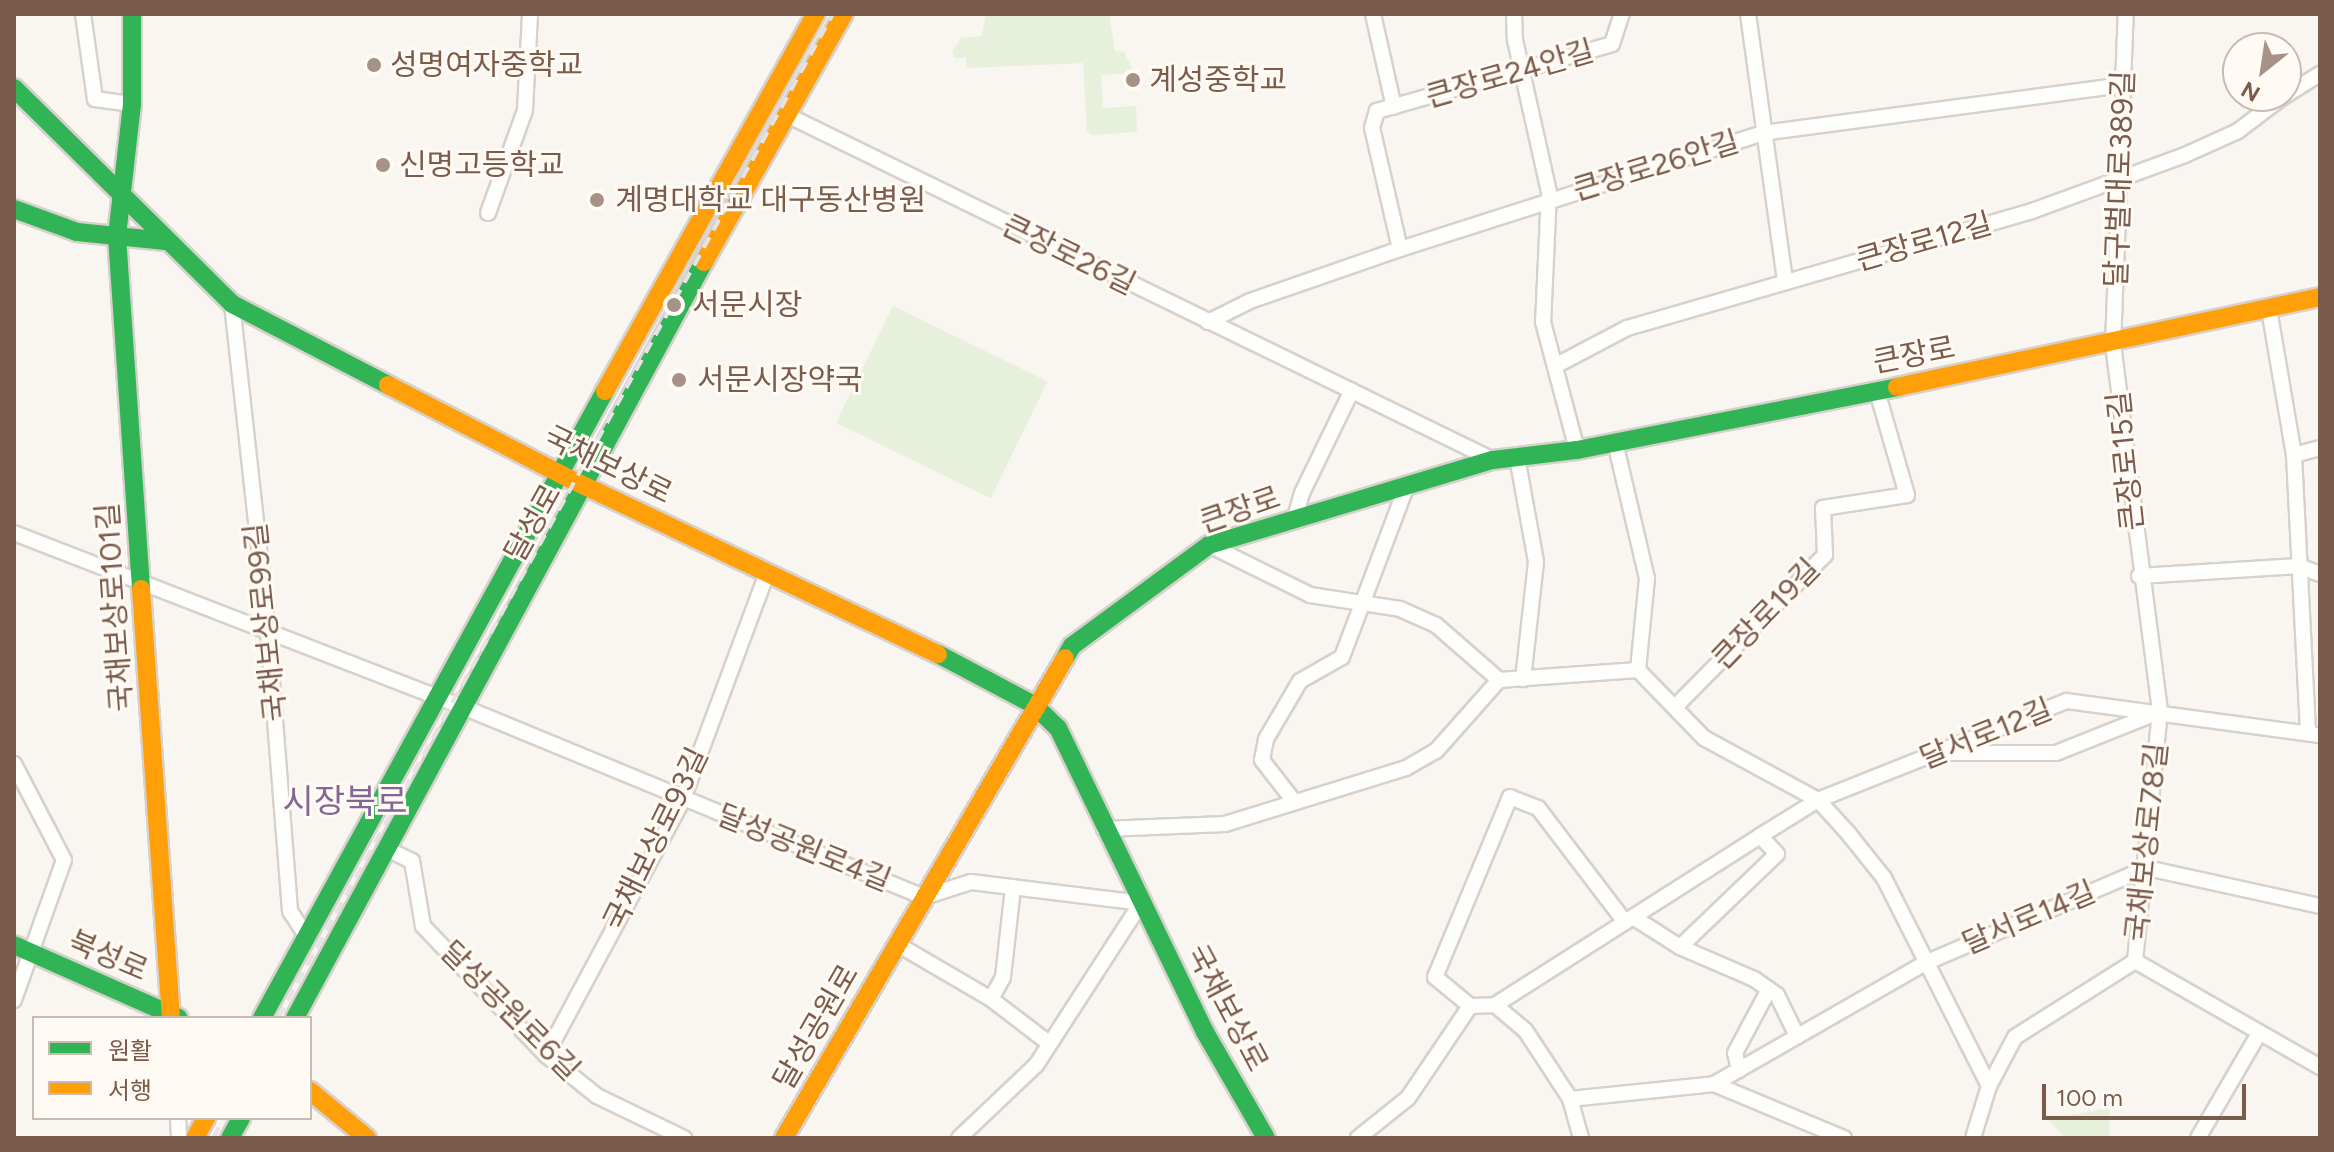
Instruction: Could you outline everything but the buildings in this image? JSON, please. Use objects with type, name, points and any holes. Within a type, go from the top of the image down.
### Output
[{"type":"main road","name":"국채보상로101길","points":[[132,14],[132,104],[117,236],[174,1016]]},
{"type":"main road","points":[[263,1016],[434,696],[562,475],[816,14]]},
{"type":"main road","name":"달성로","points":[[296,1016],[385,848],[844,14]]},
{"type":"main road","name":"국채보상로","points":[[14,88],[232,304],[562,475],[768,571],[1034,705],[1058,728],[1141,903],[1266,1138]]},
{"type":"main road","points":[[14,209],[77,232],[166,241]]},
{"type":"main road","name":"큰장로","points":[[1034,705],[1072,646],[1209,545],[1405,490],[1493,460],[1577,450],[2113,345],[2320,297]]},
{"type":"main road","name":"달성공원로","points":[[784,1138],[1034,705]]},
{"type":"main road","name":"북성로","points":[[22,949],[172,1016]]},
{"type":"main road","points":[[312,1093],[367,1138]]},
{"type":"main road","points":[[195,1138],[205,1120]]},
{"type":"main road","points":[[230,1138],[240,1120]]},
{"type":"street","points":[[83,14],[95,99],[132,104]]},
{"type":"street","points":[[488,213],[525,110],[530,14]]},
{"type":"street","points":[[1373,14],[1394,107]]},
{"type":"street","points":[[1514,14],[1548,199],[1543,322],[1577,450]]},
{"type":"street","name":"큰장로24안길","points":[[1400,249],[1372,128],[1377,111],[1524,73],[1612,44],[1622,14]]},
{"type":"street","points":[[1748,14],[1785,280]]},
{"type":"street","name":"달구벌대로389길","points":[[2113,345],[2126,14]]},
{"type":"street","name":"큰장로12길","points":[[2302,85],[2320,74]]},
{"type":"street","name":"큰장로26안길","points":[[1208,322],[1250,301],[1400,249],[1548,199],[1763,133],[2123,85]]},
{"type":"street","name":"큰장로12길","points":[[1555,366],[1627,328],[2032,211],[2238,131],[2263,112]]},
{"type":"street","name":"큰장로26길","points":[[787,115],[1493,460]]},
{"type":"street","name":"국채보상로99길","points":[[232,304],[268,631],[290,911],[306,936]]},
{"type":"street","points":[[2269,309],[2294,455],[2299,566],[2314,734]]},
{"type":"street","name":"큰장로15길","points":[[2113,345],[2139,576],[2160,711]]},
{"type":"street","points":[[1294,521],[1302,493],[1352,390]]},
{"type":"street","name":"큰장로19길","points":[[1675,707],[1825,555],[1823,508],[1907,495],[1877,391]]},
{"type":"street","points":[[1615,442],[1647,578],[1638,670]]},
{"type":"street","points":[[2294,455],[2320,448]]},
{"type":"street","points":[[1517,457],[1536,562],[1523,679]]},
{"type":"street","points":[[1293,800],[1262,760],[1266,739],[1300,681],[1342,657],[1405,490]]},
{"type":"street","name":"달성공원로4길","points":[[14,533],[463,707],[924,897]]},
{"type":"street","points":[[1209,545],[1310,595],[1400,609],[1436,625],[1499,680],[1638,670],[1704,738],[1818,800],[1884,878],[1925,963]]},
{"type":"street","points":[[2139,576],[2299,566],[2320,574]]},
{"type":"street","name":"국채보상로93길","points":[[546,1055],[683,799],[768,571]]},
{"type":"street","points":[[1104,829],[1225,824],[1293,800],[1406,768],[1436,751],[1499,680]]},
{"type":"street","name":"달서로12길","points":[[1495,1005],[1818,800],[2067,701],[2160,711],[2314,734]]},
{"type":"street","name":"달서로12길","points":[[1939,752],[2056,753],[2160,711]]},
{"type":"street","name":"국채보상로78길","points":[[1973,1138],[1989,1086],[2015,1037],[2135,961],[2147,868],[2160,711]]},
{"type":"street","points":[[14,764],[64,860],[22,949],[14,1000]]},
{"type":"street","points":[[1581,1138],[1570,1099],[1525,1030],[1495,1005],[1470,1006],[1435,977],[1510,797],[1538,808],[1629,920],[1769,989],[1790,1016],[1797,1036]]},
{"type":"street","points":[[1680,947],[1777,854],[1760,836]]},
{"type":"street","name":"달성공원로6길","points":[[385,848],[412,861],[423,926],[546,1055],[597,1096],[684,1138]]},
{"type":"street","points":[[2147,868],[2320,906]]},
{"type":"street","name":"달서로14길","points":[[1714,1084],[1925,963],[2147,868]]},
{"type":"street","points":[[924,897],[971,882],[1141,903],[1036,1065],[959,1138]]},
{"type":"street","points":[[991,999],[1003,977],[1013,888]]},
{"type":"street","name":"달성공원로","points":[[897,944],[991,999],[1050,1044]]},
{"type":"street","points":[[2135,961],[2320,1067]]},
{"type":"street","name":"달서로14길","points":[[1925,963],[1989,1086]]},
{"type":"street","points":[[1739,1070],[1735,1053],[1769,989]]},
{"type":"street","points":[[1358,1138],[1408,1098],[1470,1006]]},
{"type":"street","points":[[2198,1138],[2259,1033]]},
{"type":"street","points":[[1570,1099],[1714,1084],[1844,1138]]},
{"type":"green space","points":[[986,14],[1109,14],[1115,51],[1124,52],[1134,73],[1101,75],[1103,108],[1136,106],[1137,132],[1092,135],[1087,131],[1083,63],[967,68],[966,58],[954,58],[952,52],[961,38],[982,36]]},
{"type":"green space","points":[[893,306],[1048,381],[991,498],[836,423]]},
{"type":"green space","points":[[2110,1108],[2109,1138],[2065,1138],[2048,1119]]},
{"type":"railway","points":[[279,1016],[833,14]]},
{"type":"railway","points":[[213,1138],[223,1120]]},
{"type":"traffic: fast","points":[[132,14],[132,104],[117,236],[141,589]]},
{"type":"traffic: fast","points":[[14,88],[232,304],[388,385]]},
{"type":"traffic: fast","points":[[14,209],[77,232],[166,241]]},
{"type":"traffic: fast","points":[[296,1016],[704,262]]},
{"type":"traffic: fast","points":[[1065,658],[1072,646],[1209,545],[1493,460],[1577,450],[1897,387]]},
{"type":"traffic: fast","points":[[263,1016],[605,391]]},
{"type":"traffic: fast","points":[[938,654],[1034,705],[1058,728],[1205,1032],[1266,1138]]},
{"type":"traffic: fast","points":[[14,945],[174,1016]]},
{"type":"traffic: fast","points":[[230,1138],[240,1120]]},
{"type":"traffic: slow","points":[[605,391],[816,14]]},
{"type":"traffic: slow","points":[[704,262],[844,14]]},
{"type":"traffic: slow","points":[[1897,387],[2320,297]]},
{"type":"traffic: slow","points":[[388,385],[562,475]]},
{"type":"traffic: slow","points":[[562,475],[585,486]]},
{"type":"traffic: slow","points":[[585,486],[938,654]]},
{"type":"traffic: slow","points":[[141,589],[171,1014]]},
{"type":"traffic: slow","points":[[784,1138],[1065,658]]},
{"type":"traffic: slow","points":[[312,1093],[367,1138]]},
{"type":"traffic: slow","points":[[195,1138],[205,1120]]},
{"type":"place","name":"성명여자중학교","points":[[374,65]]},
{"type":"place","name":"계성중학교","points":[[1133,80]]},
{"type":"place","name":"신명고등학교","points":[[383,165]]},
{"type":"place","name":"계명대학교 대구동산병원","points":[[597,200]]},
{"type":"place","name":"서문시장","points":[[674,305]]},
{"type":"place","name":"서문시장약국","points":[[679,380]]},
{"type":"district","name":"시장북로","points":[[345,802]]}]
